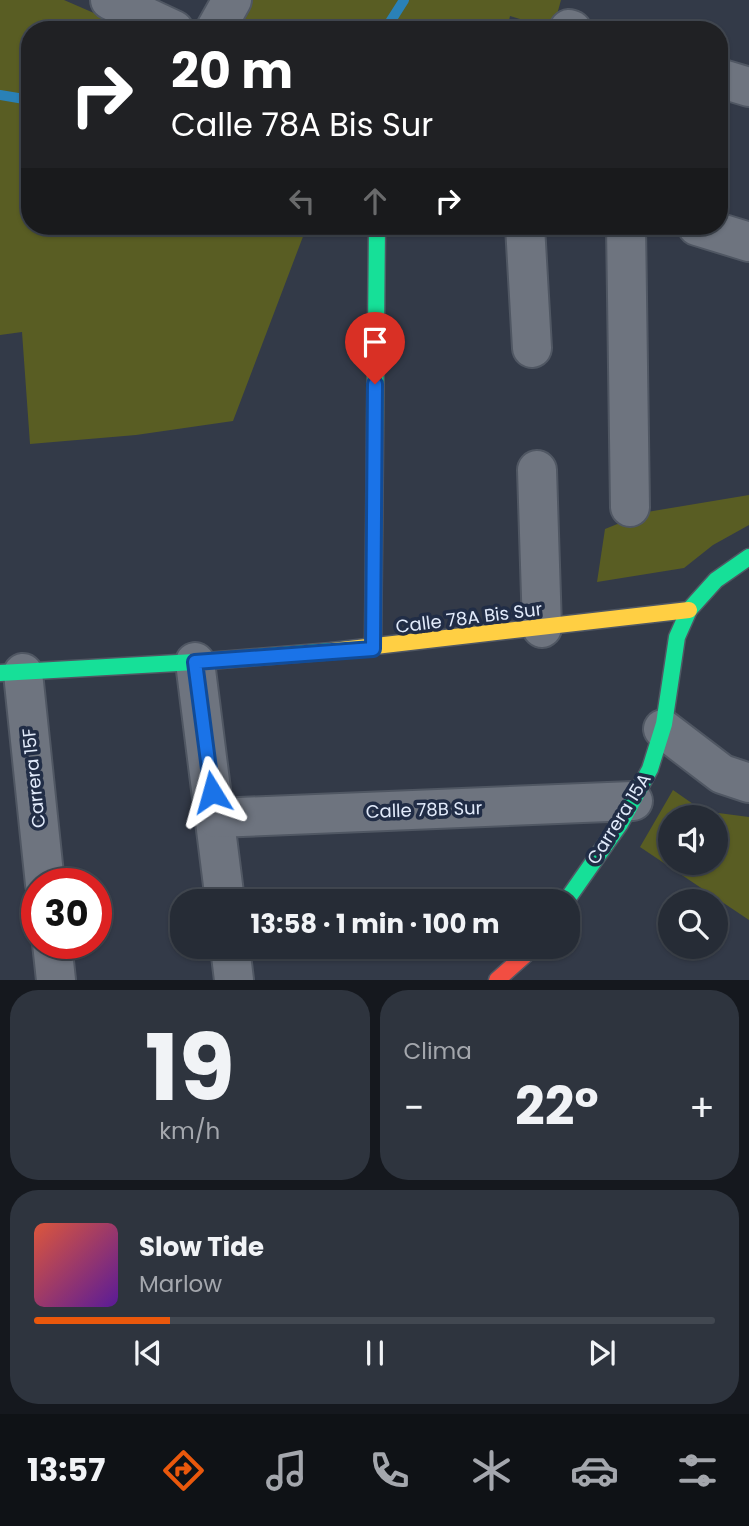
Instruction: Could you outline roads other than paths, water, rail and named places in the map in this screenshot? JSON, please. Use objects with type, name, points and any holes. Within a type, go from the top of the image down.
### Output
[{"type":"street","points":[[110,0],[155,21]]},
{"type":"street","points":[[220,21],[232,0]]},
{"type":"street","points":[[728,81],[749,87]]},
{"type":"street","points":[[373,649],[377,235]]},
{"type":"street","points":[[526,235],[532,348]]},
{"type":"street","points":[[626,235],[630,507]]},
{"type":"street","points":[[726,235],[749,242]]},
{"type":"street","points":[[537,470],[542,628]]},
{"type":"street","points":[[690,610],[720,577],[749,557]]},
{"type":"street","name":"Calle 78A Bis Sur","points":[[11,673],[373,649],[690,610]]},
{"type":"street","name":"Carrera 15A","points":[[574,889],[647,776],[663,729],[674,653],[680,630],[690,610]]},
{"type":"street","points":[[195,662],[224,889]]},
{"type":"street","name":"Carrera 15F","points":[[11,673],[42,868]]},
{"type":"street","points":[[663,729],[722,774],[749,783]]},
{"type":"street","name":"Calle 78B Sur","points":[[216,818],[633,801]]},
{"type":"street","points":[[53,959],[55,980]]},
{"type":"street","points":[[231,959],[234,980]]},
{"type":"waterway","points":[[391,21],[404,0]]},
{"type":"waterway","points":[[0,95],[21,98]]}]
